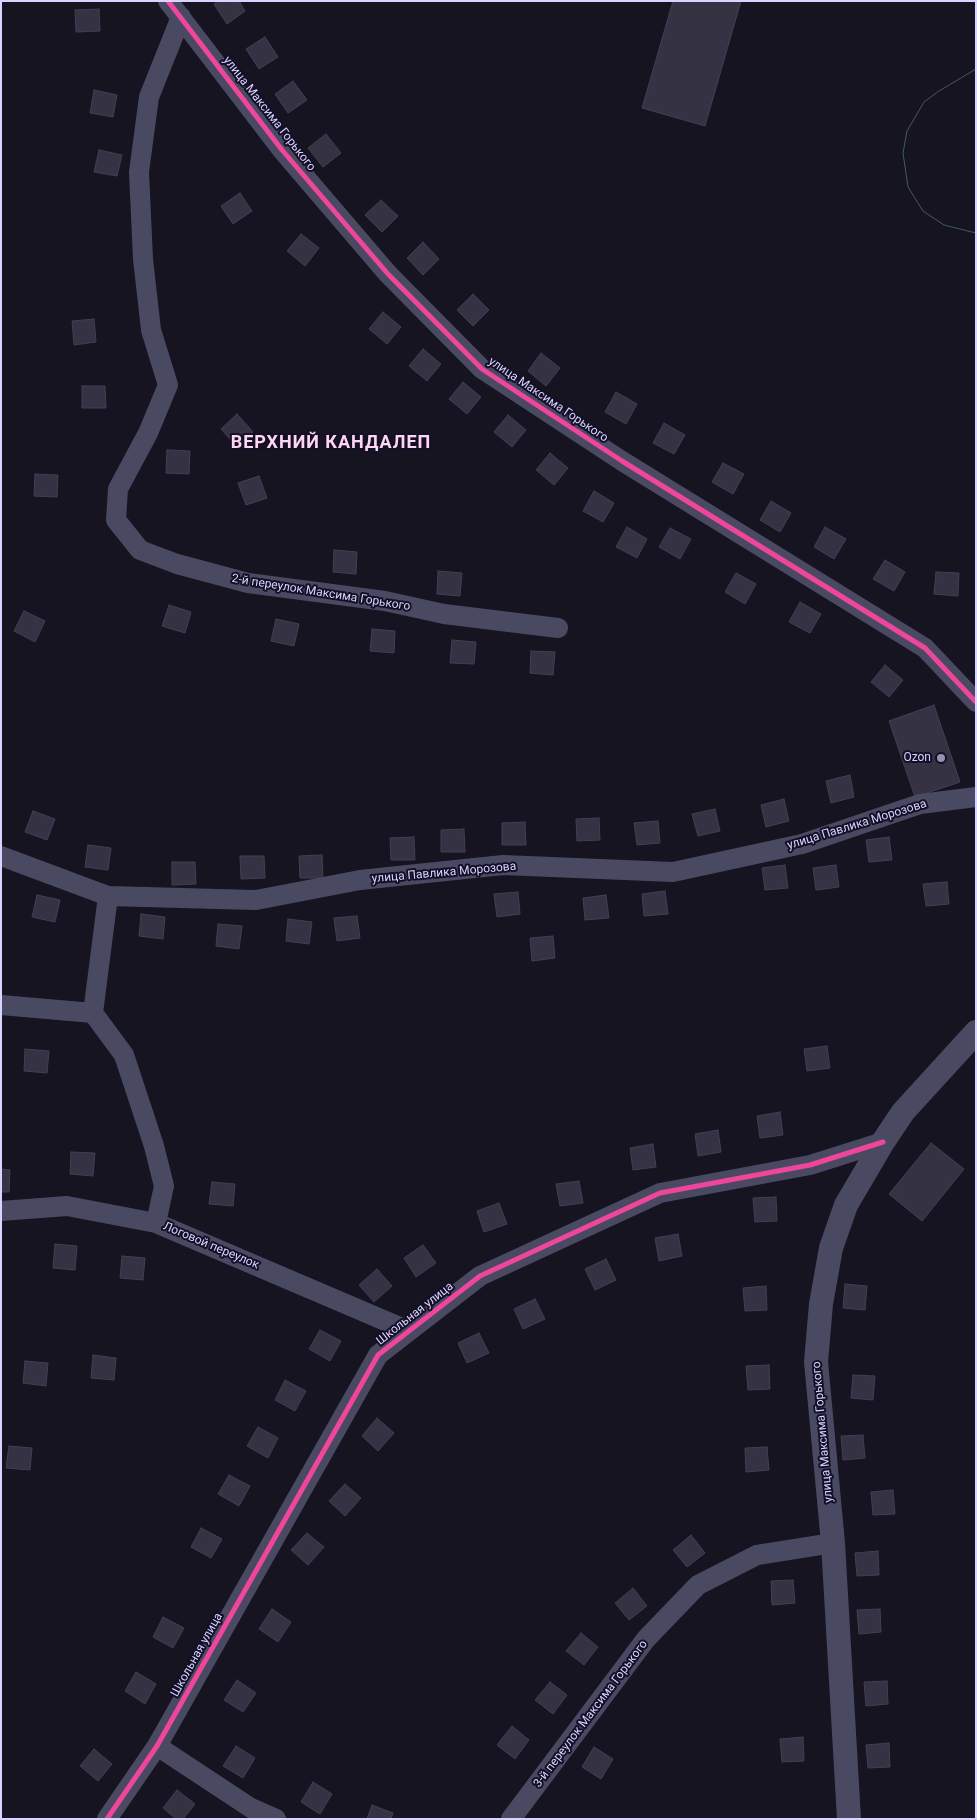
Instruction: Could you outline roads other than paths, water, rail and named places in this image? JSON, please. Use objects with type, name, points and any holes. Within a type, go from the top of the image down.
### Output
[{"type":"street","name":"улица Максима Горького","points":[[168,1],[282,150],[375,260],[482,370],[622,461],[925,648],[976,702]]},
{"type":"street","name":"2-й переулок Максима Горького","points":[[181,17],[149,97],[139,172],[143,259],[151,330],[168,384],[148,433],[118,489],[116,520],[140,550],[177,564],[248,584],[385,602],[444,614],[558,628]]},
{"type":"street","name":"улица Павлика Морозова","points":[[1,856],[108,896],[256,900],[360,880],[503,865],[673,872],[802,844],[920,804],[976,797]]},
{"type":"street","points":[[108,896],[93,1013],[124,1055],[154,1146],[164,1186],[156,1223]]},
{"type":"street","points":[[1,1005],[93,1013]]},
{"type":"street","name":"улица Максима Горького","points":[[849,1819],[833,1542],[816,1362],[820,1304],[831,1248],[846,1205],[903,1112],[976,1032]]},
{"type":"street","name":"Школьная улица","points":[[107,1819],[157,1746],[378,1355],[480,1276],[660,1193],[810,1165],[883,1142]]},
{"type":"street","name":"Логовой переулок","points":[[1,1211],[67,1206],[156,1223],[409,1331]]},
{"type":"street","name":"3-й переулок Максима Горького","points":[[511,1819],[646,1639],[698,1585],[757,1555],[833,1542]]},
{"type":"street","points":[[157,1746],[251,1808],[276,1819]]},
{"type":"tram line","points":[[976,69],[924,102],[907,131],[903,153],[908,187],[923,211],[944,225],[976,233]]},
{"type":"place","name":"Ozon","points":[[941,758]]},
{"type":"district","name":"ВЕРХНИЙ КАНДАЛЕП","points":[[331,443]]}]
